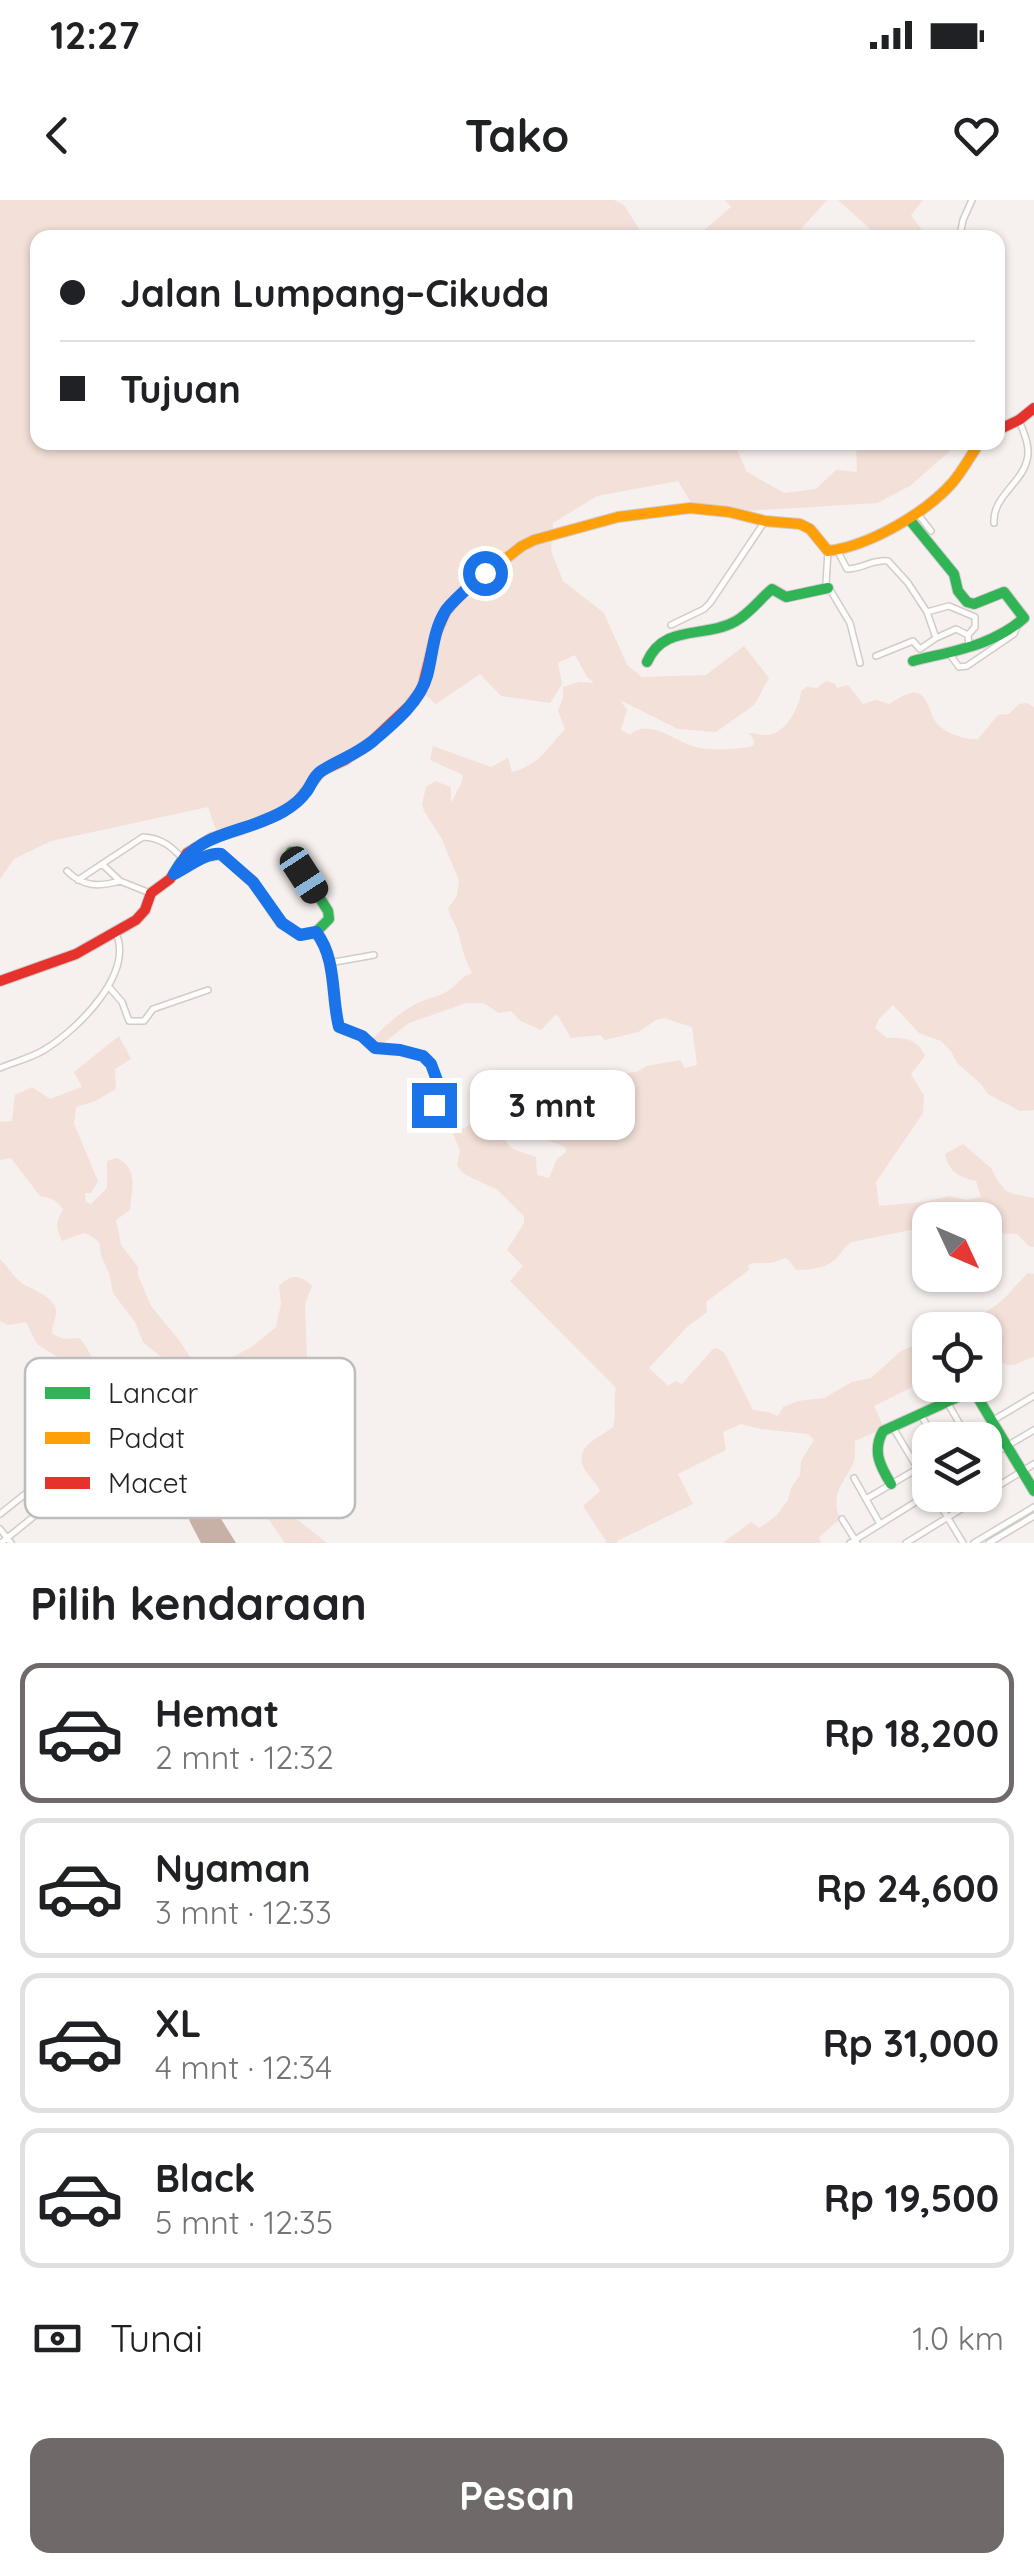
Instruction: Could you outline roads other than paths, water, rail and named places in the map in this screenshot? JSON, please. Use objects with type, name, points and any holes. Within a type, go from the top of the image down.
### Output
[{"type":"street","points":[[961,230],[969,201]]},
{"type":"street","points":[[1005,427],[1034,408]]},
{"type":"street","points":[[994,523],[994,509],[1027,462],[1020,420]]},
{"type":"street","points":[[174,874],[182,858],[212,838],[284,812],[300,800],[321,771],[372,741],[422,689],[435,636],[446,611],[485,573],[522,546],[618,517],[690,508],[729,512],[765,522],[800,524],[824,548],[833,550],[913,516],[952,484],[975,450]]},
{"type":"street","points":[[913,516],[931,531]]},
{"type":"street","points":[[913,516],[954,574],[958,591],[967,602],[974,604],[1004,592],[1024,616],[1018,625],[968,648],[913,661]]},
{"type":"street","points":[[671,625],[710,604],[765,522]]},
{"type":"street","points":[[833,550],[826,583],[850,623],[860,663]]},
{"type":"street","points":[[833,550],[847,569],[877,560],[888,561],[927,612],[936,638]]},
{"type":"street","points":[[647,662],[657,644],[735,622],[772,589],[786,596],[828,588]]},
{"type":"street","points":[[927,612],[949,606],[974,617],[968,648]]},
{"type":"street","points":[[949,652],[960,666],[967,666],[1014,634],[1018,625]]},
{"type":"street","points":[[876,656],[913,641],[920,650],[956,629],[968,635]]},
{"type":"street","points":[[78,880],[144,838],[168,844],[182,858]]},
{"type":"street","points":[[0,981],[76,954],[115,931],[142,914],[150,893],[174,874],[215,852],[253,882],[282,923],[300,935],[316,932],[329,919],[328,911],[290,852]]},
{"type":"street","points":[[102,864],[120,882],[150,893]]},
{"type":"street","points":[[67,871],[78,880],[104,886],[120,882]]},
{"type":"street","points":[[0,1068],[43,1050],[103,996],[120,952],[115,931]]},
{"type":"street","points":[[316,932],[325,946],[339,1027],[362,1036],[375,1048],[412,1052],[428,1060],[438,1083],[433,1092],[438,1112]]},
{"type":"street","points":[[329,963],[374,955]]},
{"type":"street","points":[[109,986],[132,1022],[144,1021],[153,1009],[208,990]]},
{"type":"street","points":[[992,1421],[1034,1396]]},
{"type":"street","points":[[891,1484],[878,1463],[878,1437],[892,1426],[947,1402],[958,1422]]},
{"type":"street","points":[[980,1402],[1034,1491]]},
{"type":"street","points":[[920,1414],[925,1422]]},
{"type":"street","points":[[892,1426],[912,1460]]},
{"type":"street","points":[[1002,1449],[1034,1430]]},
{"type":"street","points":[[1002,1484],[1034,1464]]},
{"type":"street","points":[[866,1499],[912,1472]]},
{"type":"street","points":[[854,1478],[880,1524]]},
{"type":"street","points":[[0,1514],[25,1494]]},
{"type":"street","points":[[842,1520],[854,1542],[912,1504]]},
{"type":"street","points":[[974,1543],[1034,1507]]},
{"type":"street","points":[[945,1512],[963,1543]]},
{"type":"street","points":[[906,1543],[956,1512]]},
{"type":"street","points":[[989,1543],[1034,1516]]},
{"type":"street","points":[[0,1543],[34,1518]]},
{"type":"street","points":[[0,1529],[9,1540]]},
{"type":"street","points":[[1002,1535],[1007,1543]]}]
